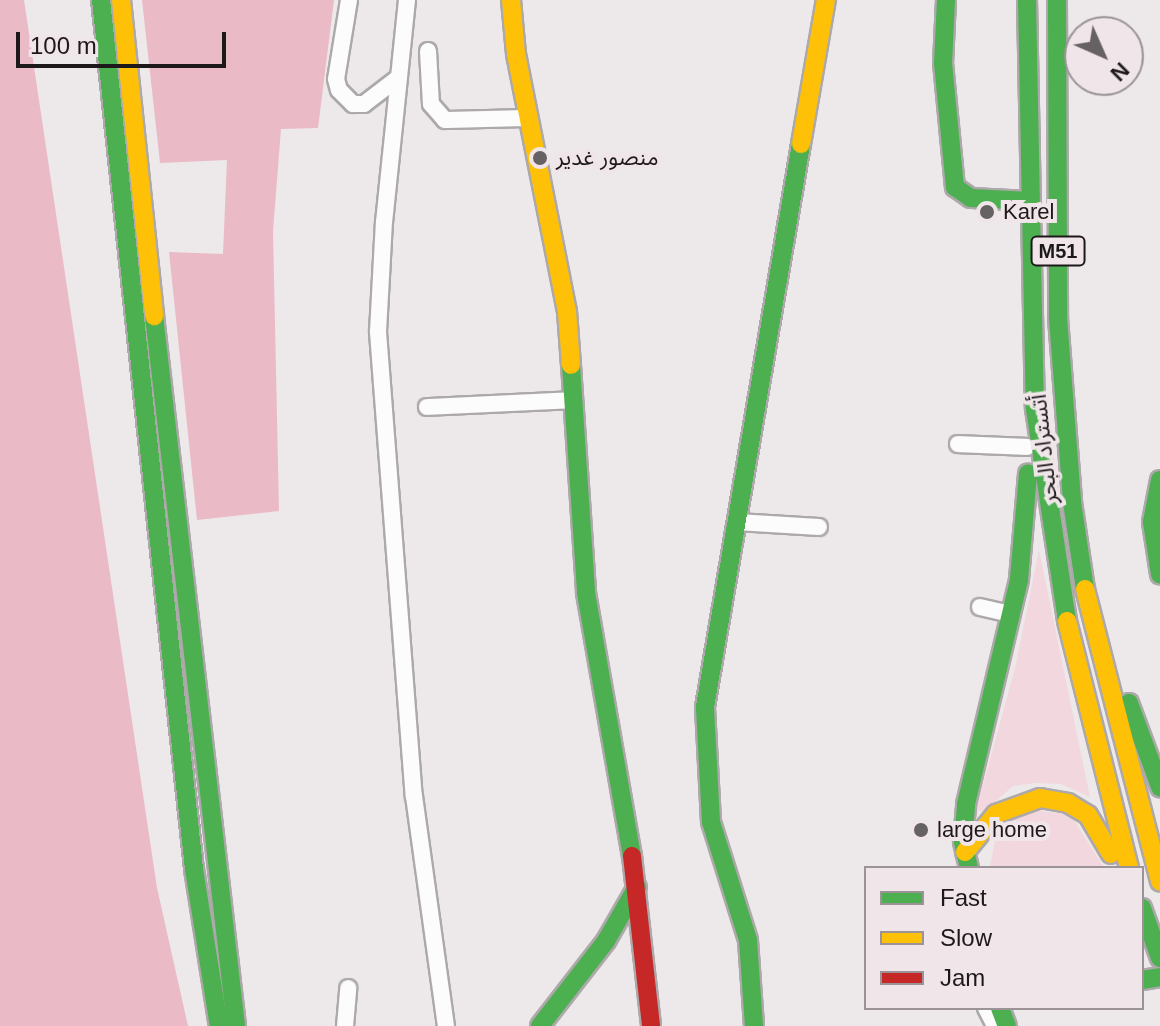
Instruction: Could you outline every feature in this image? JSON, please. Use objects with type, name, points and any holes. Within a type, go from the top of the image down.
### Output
[{"type":"main road","points":[[101,0],[194,869],[219,1026]]},
{"type":"main road","points":[[121,0],[192,672],[236,1026]]},
{"type":"main road","points":[[511,0],[528,118],[556,242],[573,400],[586,593],[647,943],[651,1026]]},
{"type":"main road","points":[[754,1026],[754,971],[711,822],[705,759],[710,657],[737,522],[826,0]]},
{"type":"main road","points":[[946,0],[943,63],[955,187],[971,198],[1030,201]]},
{"type":"main road","name":"أتستراد البحر","points":[[1027,0],[1035,409],[1061,598],[1128,866]]},
{"type":"main road","name":"أتستراد البحر","points":[[1057,0],[1062,398],[1089,612],[1160,882]]},
{"type":"main road","points":[[967,860],[966,804],[1011,614],[1028,510],[1027,447],[1035,409]]},
{"type":"main road","points":[[1160,480],[1152,522],[1160,574]]},
{"type":"main road","points":[[1089,612],[1108,640],[1160,787]]},
{"type":"main road","points":[[967,860],[996,814],[1040,798],[1068,803],[1097,823],[1116,866]]},
{"type":"main road","points":[[546,1023],[606,941],[637,887]]},
{"type":"main road","points":[[1144,919],[1160,958]]},
{"type":"street","points":[[349,0],[336,79],[339,90],[353,104],[364,104],[398,78]]},
{"type":"street","points":[[407,0],[380,300],[383,415],[414,796],[446,1026]]},
{"type":"street","points":[[428,51],[431,104],[445,120],[528,118]]},
{"type":"street","points":[[427,407],[573,400]]},
{"type":"street","points":[[958,444],[1027,447]]},
{"type":"street","points":[[737,522],[819,527]]},
{"type":"street","points":[[980,607],[1011,614]]},
{"type":"street","points":[[345,1026],[348,988]]},
{"type":"shaded area","points":[[0,0],[24,0],[157,888],[188,1026],[0,1026]]},
{"type":"shaded area","points":[[142,0],[334,0],[318,128],[281,129],[273,231],[279,511],[197,520],[169,252],[223,254],[227,160],[160,163]]},
{"type":"shaded area","points":[[1039,550],[1090,797],[1061,784],[1036,783],[1013,786],[985,811],[976,811],[1015,668]]},
{"type":"shaded area","points":[[1033,810],[1071,815],[1103,866],[990,866],[996,835],[1013,819]]},
{"type":"traffic: fast","points":[[101,0],[194,869],[219,1026]]},
{"type":"traffic: fast","points":[[946,0],[943,63],[955,187],[971,198],[1030,201]]},
{"type":"traffic: fast","points":[[1027,0],[1035,409],[1067,621]]},
{"type":"traffic: fast","points":[[1057,0],[1058,318],[1072,502],[1085,589]]},
{"type":"traffic: fast","points":[[754,1026],[748,940],[711,822],[705,707],[801,144]]},
{"type":"traffic: fast","points":[[154,316],[236,1026]]},
{"type":"traffic: fast","points":[[571,365],[586,593],[632,856]]},
{"type":"traffic: fast","points":[[969,866],[963,841],[966,804],[1019,579],[1028,473]]},
{"type":"traffic: fast","points":[[1160,480],[1152,522],[1160,574]]},
{"type":"traffic: fast","points":[[1129,703],[1160,787]]},
{"type":"traffic: fast","points":[[540,1026],[606,941],[637,887]]},
{"type":"traffic: fast","points":[[1144,914],[1160,958]]},
{"type":"traffic: fast","points":[[1144,980],[1160,977]]},
{"type":"traffic: fast","points":[[1001,1010],[1007,1026]]},
{"type":"traffic: slow","points":[[121,0],[154,316]]},
{"type":"traffic: slow","points":[[511,0],[516,54],[567,311],[571,365]]},
{"type":"traffic: slow","points":[[801,144],[826,0]]},
{"type":"traffic: slow","points":[[1085,589],[1160,882]]},
{"type":"traffic: slow","points":[[1067,621],[1128,866]]},
{"type":"traffic: slow","points":[[965,852],[996,814],[1040,798],[1068,803],[1088,815],[1111,854]]},
{"type":"traffic: jam","points":[[632,856],[651,1026]]},
{"type":"place","name":"منصور غدير","points":[[540,158]]},
{"type":"place","name":"Karel","points":[[987,212]]},
{"type":"place","name":"large home","points":[[921,830]]}]
